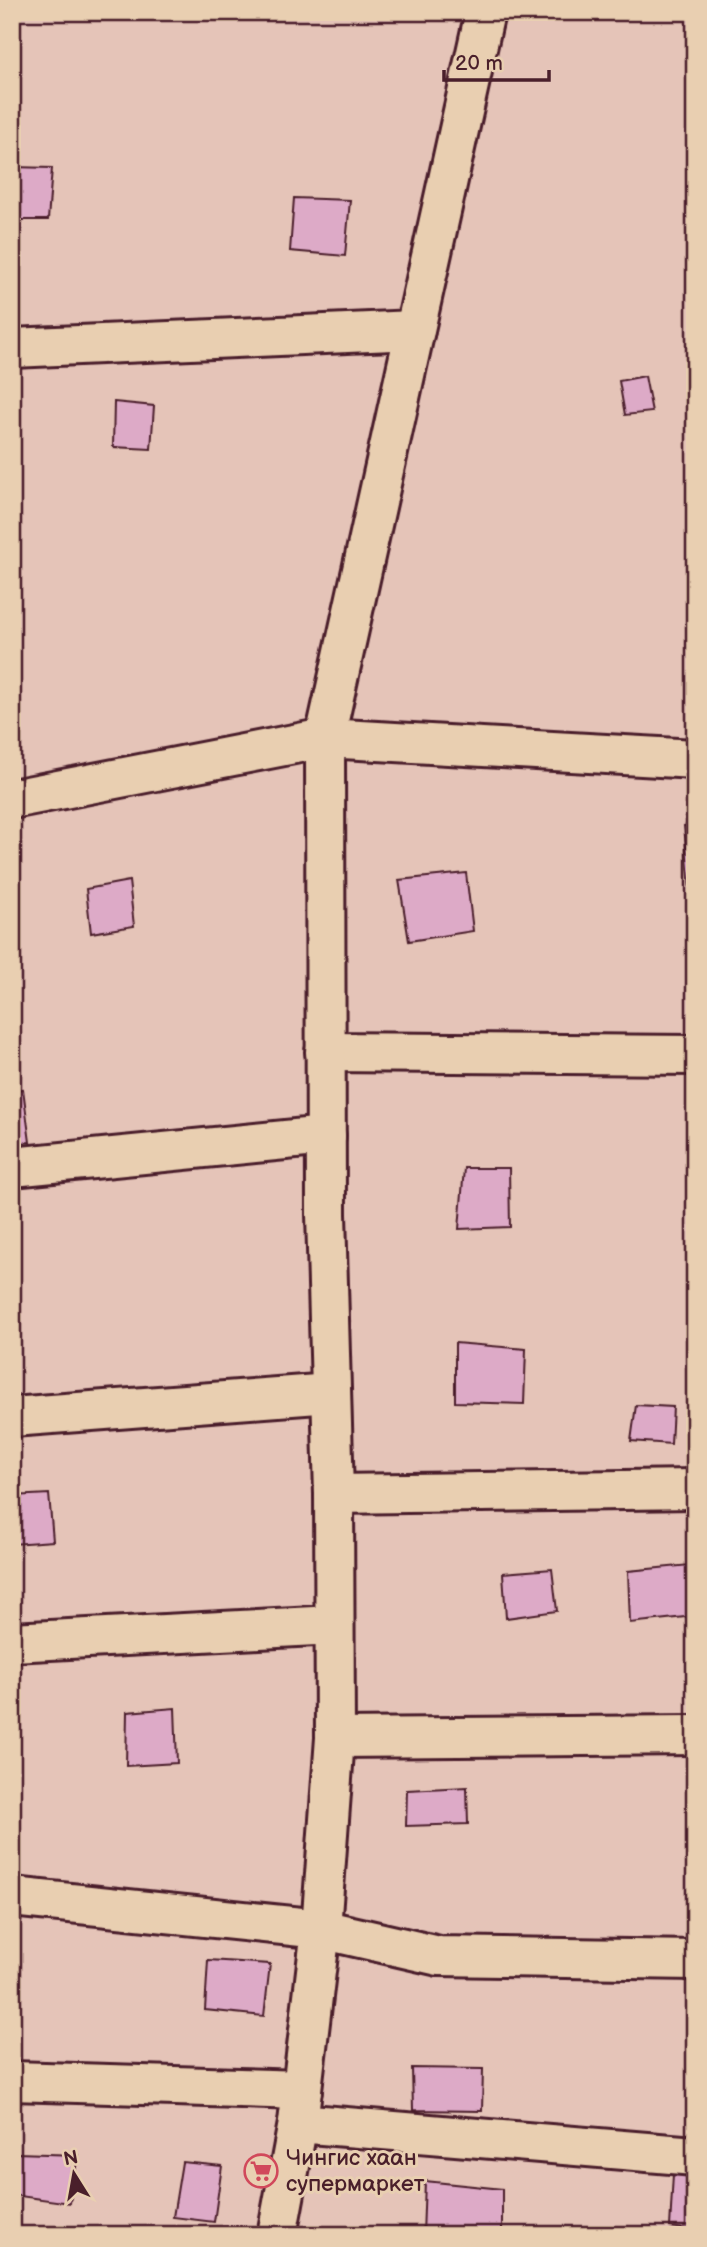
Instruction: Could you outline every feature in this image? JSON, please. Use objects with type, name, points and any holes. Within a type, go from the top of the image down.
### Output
[{"type":"street","points":[[277,2235],[300,2106],[321,1929],[335,1738],[334,1494],[326,1214],[325,738],[485,12]]},
{"type":"street","points":[[12,348],[415,330]]},
{"type":"street","points":[[12,799],[325,738],[695,759]]},
{"type":"street","points":[[325,1052],[695,1055]]},
{"type":"street","points":[[12,1167],[326,1136]]},
{"type":"street","points":[[12,1417],[331,1392]]},
{"type":"street","points":[[334,1494],[695,1489]]},
{"type":"street","points":[[12,1642],[334,1625]]},
{"type":"street","points":[[335,1738],[695,1735]]},
{"type":"street","points":[[12,1897],[321,1929],[439,1956],[695,1960]]},
{"type":"street","points":[[12,2081],[300,2106],[695,2156]]},
{"type":"building","points":[[12,167],[52,168],[48,220],[12,220]]},
{"type":"building","points":[[294,198],[350,200],[345,256],[290,251]]},
{"type":"building","points":[[645,376],[652,412],[625,415],[619,381]]},
{"type":"building","points":[[114,402],[154,406],[151,449],[113,447]]},
{"type":"building","points":[[695,825],[695,888],[690,889],[684,826]]},
{"type":"building","points":[[466,873],[473,931],[409,941],[399,880]]},
{"type":"building","points":[[129,881],[134,926],[91,933],[86,889]]},
{"type":"building","points":[[23,1089],[30,1142],[12,1144],[12,1091]]},
{"type":"building","points":[[464,1168],[509,1168],[510,1227],[459,1229]]},
{"type":"building","points":[[455,1343],[526,1349],[524,1404],[455,1402]]},
{"type":"building","points":[[636,1405],[673,1407],[671,1444],[631,1441]]},
{"type":"building","points":[[49,1494],[53,1541],[12,1544],[12,1496]]},
{"type":"building","points":[[690,1565],[694,1616],[630,1623],[628,1571]]},
{"type":"building","points":[[552,1569],[557,1611],[506,1618],[503,1573]]},
{"type":"building","points":[[175,1708],[177,1763],[126,1766],[127,1712]]},
{"type":"building","points":[[467,1787],[468,1824],[406,1826],[407,1790]]},
{"type":"building","points":[[208,1960],[270,1964],[264,2016],[205,2010]]},
{"type":"building","points":[[412,2068],[483,2069],[482,2111],[413,2110]]},
{"type":"building","points":[[16,2153],[78,2155],[70,2203],[12,2195]]},
{"type":"building","points":[[182,2162],[222,2166],[214,2222],[173,2217]]},
{"type":"building","points":[[673,2174],[695,2176],[695,2230],[670,2227]]},
{"type":"building","points":[[425,2181],[502,2189],[502,2235],[423,2235]]},
{"type":"place","name":"Чингис хаан супермаркет","points":[[261,2171]]}]
